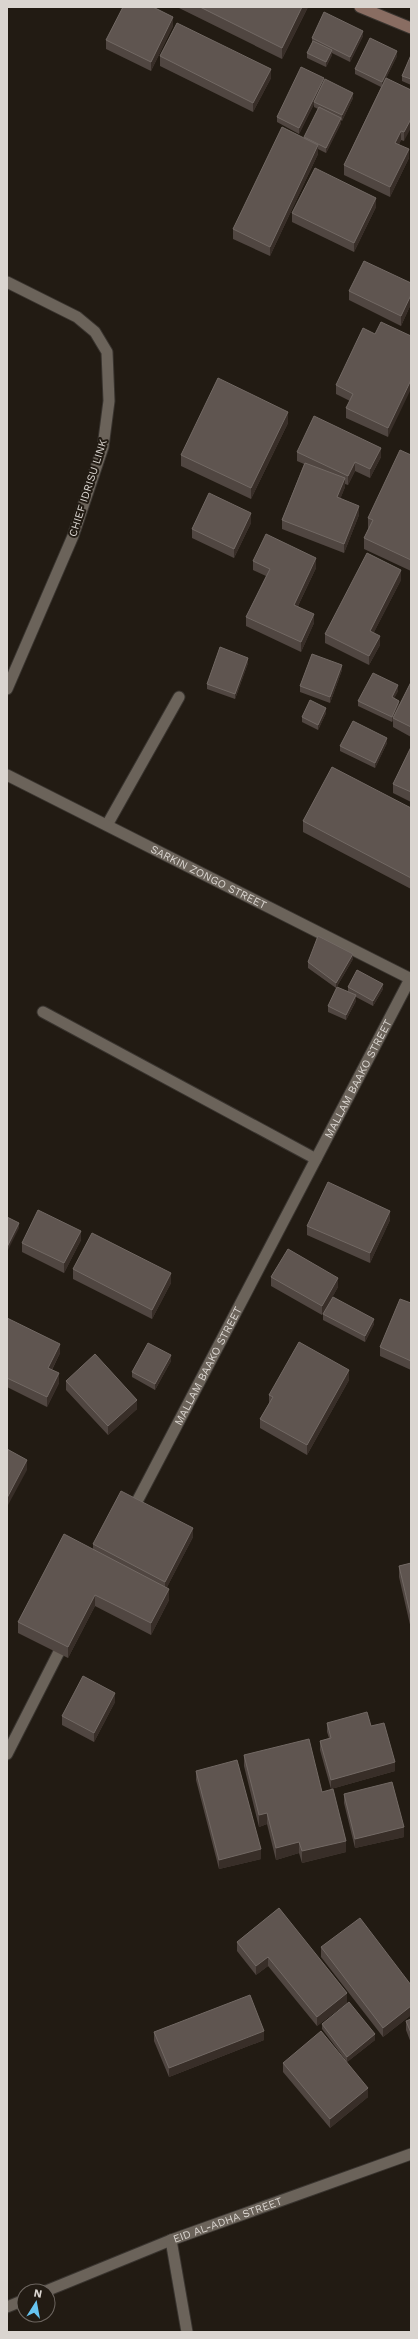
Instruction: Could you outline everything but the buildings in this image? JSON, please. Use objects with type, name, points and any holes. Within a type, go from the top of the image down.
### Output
[{"type":"main road","points":[[360,7],[411,28]]},
{"type":"street","name":"CHIEF IDRISU LINK","points":[[7,282],[77,317],[95,332],[107,352],[109,401],[104,447],[73,536],[7,689]]},
{"type":"street","points":[[106,825],[179,697]]},
{"type":"street","name":"SARKIN ZONGO STREET","points":[[7,775],[411,979]]},
{"type":"street","name":"MALLAM BAAKO STREET","points":[[126,1524],[411,979]]},
{"type":"street","points":[[43,1012],[316,1159]]},
{"type":"street","points":[[7,1754],[71,1630]]},
{"type":"street","name":"EID AL-ADHA STREET","points":[[56,2287],[171,2240],[411,2154]]},
{"type":"street","points":[[171,2240],[187,2332]]}]
